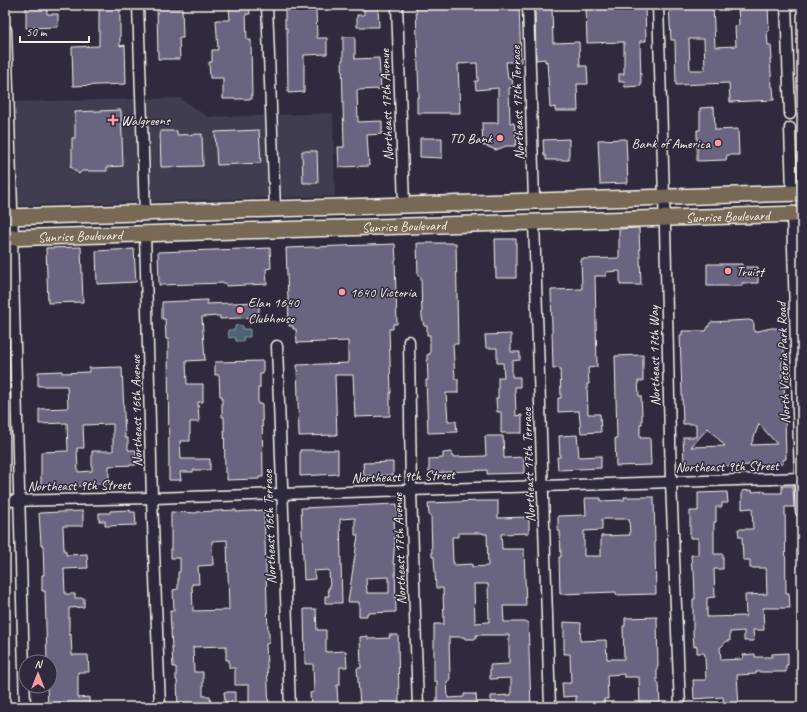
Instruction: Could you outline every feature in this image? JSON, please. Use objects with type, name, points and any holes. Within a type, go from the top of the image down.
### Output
[{"type":"main road","name":"Sunrise Boulevard","points":[[8,217],[797,193]]},
{"type":"main road","points":[[467,224],[483,214],[488,208],[490,202]]},
{"type":"main road","points":[[274,230],[281,220],[298,208]]},
{"type":"main road","name":"Sunrise Boulevard","points":[[8,238],[798,214]]},
{"type":"street","points":[[138,5],[144,213]]},
{"type":"street","points":[[267,5],[275,209]]},
{"type":"street","name":"Northeast 17th Avenue","points":[[397,5],[404,205]]},
{"type":"street","name":"Northeast 17th Terrace","points":[[528,5],[534,201]]},
{"type":"street","name":"Northeast 17th Way","points":[[658,5],[671,481],[680,707]]},
{"type":"street","points":[[786,5],[790,114]]},
{"type":"street","points":[[5,30],[8,238],[20,500],[25,707]]},
{"type":"street","points":[[790,128],[797,193]]},
{"type":"street","name":"North Victoria Park Road","points":[[798,214],[802,511]]},
{"type":"street","name":"Northeast 17th Terrace","points":[[534,222],[550,707]]},
{"type":"street","name":"Northeast 16th Avenue","points":[[146,234],[152,498],[160,707]]},
{"type":"street","name":"Northeast 17th Avenue","points":[[409,341],[411,490],[418,707]]},
{"type":"street","name":"Northeast 16th Terrace","points":[[277,346],[290,707]]},
{"type":"street","name":"Northeast 9th Street","points":[[5,501],[152,498],[802,478]]},
{"type":"shaded area","points":[[180,98],[208,117],[333,113],[335,196],[5,206],[5,102]]},
{"type":"shaded area","points":[[5,242],[8,296],[5,296]]},
{"type":"water","points":[[235,326],[243,326],[243,329],[250,329],[250,337],[243,337],[244,341],[236,341],[235,337],[229,338],[228,330],[235,330]]},
{"type":"building","points":[[26,5],[47,5],[47,14],[58,14],[58,27],[26,28]]},
{"type":"building","points":[[157,5],[182,5],[183,38],[179,38],[180,59],[158,59]]},
{"type":"building","points":[[229,5],[249,5],[250,14],[246,14],[247,40],[251,40],[252,99],[223,99],[223,78],[210,78],[209,62],[212,62],[212,50],[218,50],[216,20],[230,20]]},
{"type":"building","points":[[364,5],[378,5],[379,27],[357,27],[357,15],[364,15]]},
{"type":"building","points":[[519,5],[521,62],[506,62],[508,79],[512,79],[513,87],[509,88],[510,123],[514,123],[517,144],[515,144],[515,146],[506,146],[496,150],[483,146],[482,123],[498,123],[498,88],[476,90],[475,81],[478,81],[477,63],[458,64],[460,113],[417,113],[417,97],[419,97],[416,7]]},
{"type":"building","points":[[535,5],[552,5],[553,43],[579,42],[580,66],[587,66],[588,84],[577,84],[578,111],[555,111],[555,107],[550,108],[547,61],[545,62],[545,59],[536,60]]},
{"type":"building","points":[[586,5],[645,5],[646,41],[640,41],[641,86],[625,87],[624,81],[619,82],[619,74],[624,74],[624,42],[587,43]]},
{"type":"building","points":[[669,5],[713,5],[715,47],[736,46],[735,26],[739,25],[738,5],[768,5],[769,31],[767,32],[768,45],[771,45],[772,59],[770,59],[774,100],[730,102],[729,83],[676,85],[675,40],[671,40]],"holes":[[[689,39],[704,39],[705,70],[690,70]]]},
{"type":"building","points":[[120,6],[120,46],[125,45],[126,84],[73,86],[72,47],[99,46],[99,7]]},
{"type":"building","points":[[298,6],[298,11],[316,11],[317,38],[327,38],[327,54],[304,55],[304,92],[288,93],[287,28],[285,28],[285,7]]},
{"type":"building","points":[[343,37],[355,37],[355,59],[379,58],[381,89],[357,90],[358,122],[382,121],[382,134],[367,135],[369,166],[339,167],[338,147],[344,147],[342,60]]},
{"type":"building","name":"Bank of America","points":[[714,107],[715,130],[738,129],[739,155],[727,155],[726,160],[697,161],[697,130],[700,130],[700,108]]},
{"type":"building","name":"Walgreens","points":[[121,110],[123,166],[107,167],[107,171],[82,171],[79,174],[70,166],[72,163],[72,138],[75,138],[75,112]]},
{"type":"building","points":[[259,130],[261,163],[217,165],[215,132]]},
{"type":"building","points":[[160,131],[177,131],[177,135],[202,134],[203,166],[161,167]]},
{"type":"building","points":[[420,138],[442,138],[442,158],[420,157]]},
{"type":"building","points":[[569,139],[569,160],[546,160],[546,156],[544,156],[543,140]]},
{"type":"building","points":[[626,139],[628,183],[600,184],[598,140]]},
{"type":"building","points":[[302,151],[317,151],[318,183],[303,183]]},
{"type":"building","points":[[639,228],[641,285],[620,285],[620,271],[606,272],[606,276],[595,276],[597,367],[588,368],[588,414],[600,414],[601,432],[581,433],[579,411],[558,412],[558,398],[561,398],[560,368],[553,369],[551,290],[582,289],[581,259],[619,258],[619,229]]},
{"type":"building","points":[[495,239],[516,239],[516,278],[496,278]]},
{"type":"building","points":[[417,243],[456,243],[458,344],[453,344],[455,379],[458,379],[458,393],[446,393],[448,421],[456,421],[457,432],[428,433],[426,380],[428,380],[427,355],[430,354],[430,335],[427,335],[427,326],[424,326],[422,317],[421,277],[418,276]]},
{"type":"building","name":"1640 Victoria","points":[[395,244],[397,324],[393,324],[393,329],[389,329],[391,393],[390,416],[355,417],[353,375],[335,375],[337,435],[299,436],[297,365],[348,363],[348,341],[297,343],[296,329],[293,329],[293,326],[289,326],[286,248]]},
{"type":"building","points":[[81,247],[83,302],[48,303],[46,248]]},
{"type":"building","points":[[270,248],[271,268],[266,269],[267,284],[226,286],[226,283],[159,285],[158,252]]},
{"type":"building","points":[[134,249],[136,282],[97,284],[96,251]]},
{"type":"building","points":[[707,264],[742,264],[742,267],[758,267],[758,283],[742,283],[742,286],[707,286]]},
{"type":"building","points":[[207,300],[207,304],[259,302],[259,317],[220,319],[220,316],[202,317],[205,360],[186,361],[187,384],[203,384],[203,402],[198,402],[199,422],[190,422],[190,441],[180,441],[181,459],[210,459],[210,470],[180,472],[181,480],[169,480],[168,339],[166,339],[165,319],[162,319],[162,302]]},
{"type":"building","points":[[749,320],[754,324],[754,332],[771,328],[781,328],[781,332],[784,332],[782,383],[784,383],[786,416],[786,459],[783,460],[783,464],[689,467],[689,463],[684,463],[683,437],[696,437],[696,424],[683,424],[680,335],[682,335],[682,331],[706,331],[712,322]],"holes":[[[759,424],[777,444],[751,445]],[[708,428],[725,446],[691,447],[700,437]]]},
{"type":"building","points":[[511,334],[511,352],[520,352],[520,360],[512,361],[512,377],[520,377],[520,387],[515,387],[516,416],[522,415],[522,433],[501,433],[501,412],[497,412],[496,398],[498,398],[498,377],[504,377],[503,363],[497,363],[497,348],[486,348],[485,335]]},
{"type":"building","points":[[643,355],[643,381],[638,381],[642,414],[640,438],[650,438],[651,465],[616,466],[615,438],[617,438],[615,356]]},
{"type":"building","points":[[263,361],[263,374],[260,374],[260,388],[258,388],[258,404],[262,404],[263,477],[259,477],[259,479],[227,480],[227,473],[225,473],[222,396],[220,396],[219,375],[215,375],[215,362]]},
{"type":"building","points":[[122,367],[125,438],[128,438],[128,450],[136,450],[136,465],[109,466],[109,484],[84,484],[84,486],[41,486],[41,452],[68,451],[67,423],[39,424],[39,409],[68,408],[67,386],[38,386],[38,372],[89,372],[89,368]],"holes":[[[113,424],[113,451],[92,451],[92,471],[78,472],[77,448],[84,448],[83,425]]]},
{"type":"building","points":[[577,435],[579,457],[601,456],[601,468],[558,470],[557,457],[560,457],[559,436]]},
{"type":"building","points":[[485,436],[503,436],[504,458],[524,457],[524,473],[487,474],[487,470],[429,473],[429,459],[443,458],[443,453],[452,452],[452,457],[486,456]]},
{"type":"building","points":[[300,450],[338,450],[338,474],[300,476]]},
{"type":"building","points":[[393,462],[393,475],[364,476],[363,463]]},
{"type":"building","points":[[782,486],[793,486],[794,507],[785,507],[786,593],[789,593],[790,608],[763,608],[764,630],[753,630],[754,641],[744,641],[744,631],[730,632],[730,641],[727,641],[720,648],[721,660],[743,659],[743,655],[755,654],[755,657],[772,657],[772,654],[788,653],[788,665],[786,665],[786,672],[756,672],[756,674],[737,675],[739,707],[724,707],[723,697],[694,699],[693,680],[706,680],[704,653],[697,653],[697,646],[694,647],[693,599],[695,599],[694,570],[692,570],[691,555],[698,555],[698,538],[690,538],[690,511],[698,511],[698,493],[727,492],[728,503],[722,503],[722,507],[716,507],[716,522],[714,522],[714,554],[723,554],[723,569],[714,569],[715,597],[707,598],[707,617],[746,616],[745,595],[767,594],[766,568],[750,568],[750,560],[743,560],[742,537],[739,537],[738,529],[753,529],[752,508],[742,509],[742,491],[752,490],[752,492],[765,491],[765,493],[782,493]]},
{"type":"building","points":[[624,497],[654,497],[656,594],[616,595],[616,592],[560,594],[559,557],[561,557],[558,516],[586,515],[585,498],[601,498],[601,501],[624,500]],"holes":[[[602,519],[629,519],[630,535],[601,536],[601,556],[584,556],[584,531],[602,530]]]},
{"type":"building","points":[[498,501],[498,518],[529,517],[529,533],[501,534],[502,549],[524,549],[526,606],[503,606],[504,622],[528,622],[531,707],[491,707],[491,696],[511,695],[511,678],[490,679],[490,665],[509,664],[509,635],[476,635],[476,639],[449,637],[450,681],[447,681],[448,698],[464,697],[464,694],[476,694],[477,707],[437,707],[437,681],[434,681],[434,624],[444,624],[443,588],[436,588],[434,557],[432,557],[431,515],[429,515],[428,503]],"holes":[[[458,533],[487,534],[488,566],[472,567],[472,564],[454,565],[452,537],[458,537]],[[474,584],[488,584],[489,622],[475,623]]]},
{"type":"building","points":[[397,504],[398,517],[394,517],[395,541],[393,564],[395,564],[396,612],[367,613],[367,616],[359,616],[359,602],[348,602],[358,535],[355,535],[355,518],[340,519],[342,603],[325,603],[325,596],[329,596],[328,588],[330,588],[329,570],[314,571],[315,579],[304,580],[301,508]],"holes":[[[389,577],[389,593],[367,593],[366,578]]]},
{"type":"building","points":[[130,510],[130,512],[135,512],[136,525],[105,526],[105,521],[99,521],[99,513]]},
{"type":"building","points":[[264,510],[269,633],[269,643],[266,644],[269,707],[249,707],[249,685],[235,685],[235,668],[229,668],[229,660],[226,660],[226,646],[193,647],[194,672],[203,672],[203,696],[210,696],[211,707],[178,707],[176,667],[173,667],[170,611],[174,611],[173,590],[178,589],[180,558],[171,558],[171,512]],"holes":[[[227,540],[229,610],[193,611],[192,584],[199,584],[198,566],[213,565],[212,541]]]},
{"type":"building","points":[[83,511],[83,526],[63,526],[64,551],[66,551],[66,555],[87,554],[88,568],[64,569],[65,594],[75,594],[75,598],[84,598],[84,607],[69,608],[69,635],[71,634],[72,655],[88,655],[89,672],[78,672],[78,698],[89,697],[89,707],[48,707],[47,694],[58,694],[58,654],[47,654],[45,591],[42,591],[42,575],[44,575],[43,545],[41,545],[39,513]]},
{"type":"building","points":[[304,609],[316,609],[317,630],[326,630],[326,652],[346,651],[347,667],[340,667],[340,685],[337,685],[338,706],[311,707],[310,693],[314,692],[313,664],[305,664]]},
{"type":"building","points":[[657,617],[657,683],[659,683],[660,707],[640,707],[639,677],[624,677],[624,674],[607,675],[608,699],[604,699],[605,707],[576,707],[576,696],[563,697],[562,683],[571,683],[570,654],[564,654],[564,622],[581,623],[580,641],[606,640],[607,659],[624,659],[623,626],[625,626],[625,618]]},
{"type":"building","points":[[389,635],[398,635],[399,704],[360,705],[357,668],[361,668],[360,637],[368,636],[368,639],[390,638]]},
{"type":"building","points":[[224,692],[235,692],[235,702],[225,702]]},
{"type":"place","name":"Walgreens","points":[[113,120]]},
{"type":"place","name":"TD Bank","points":[[500,138]]},
{"type":"place","name":"Bank of America","points":[[718,143]]},
{"type":"place","name":"Truist","points":[[728,271]]},
{"type":"place","name":"1640 Victoria","points":[[342,292]]},
{"type":"place","name":"Elan 1640 Clubhouse","points":[[240,310]]}]
